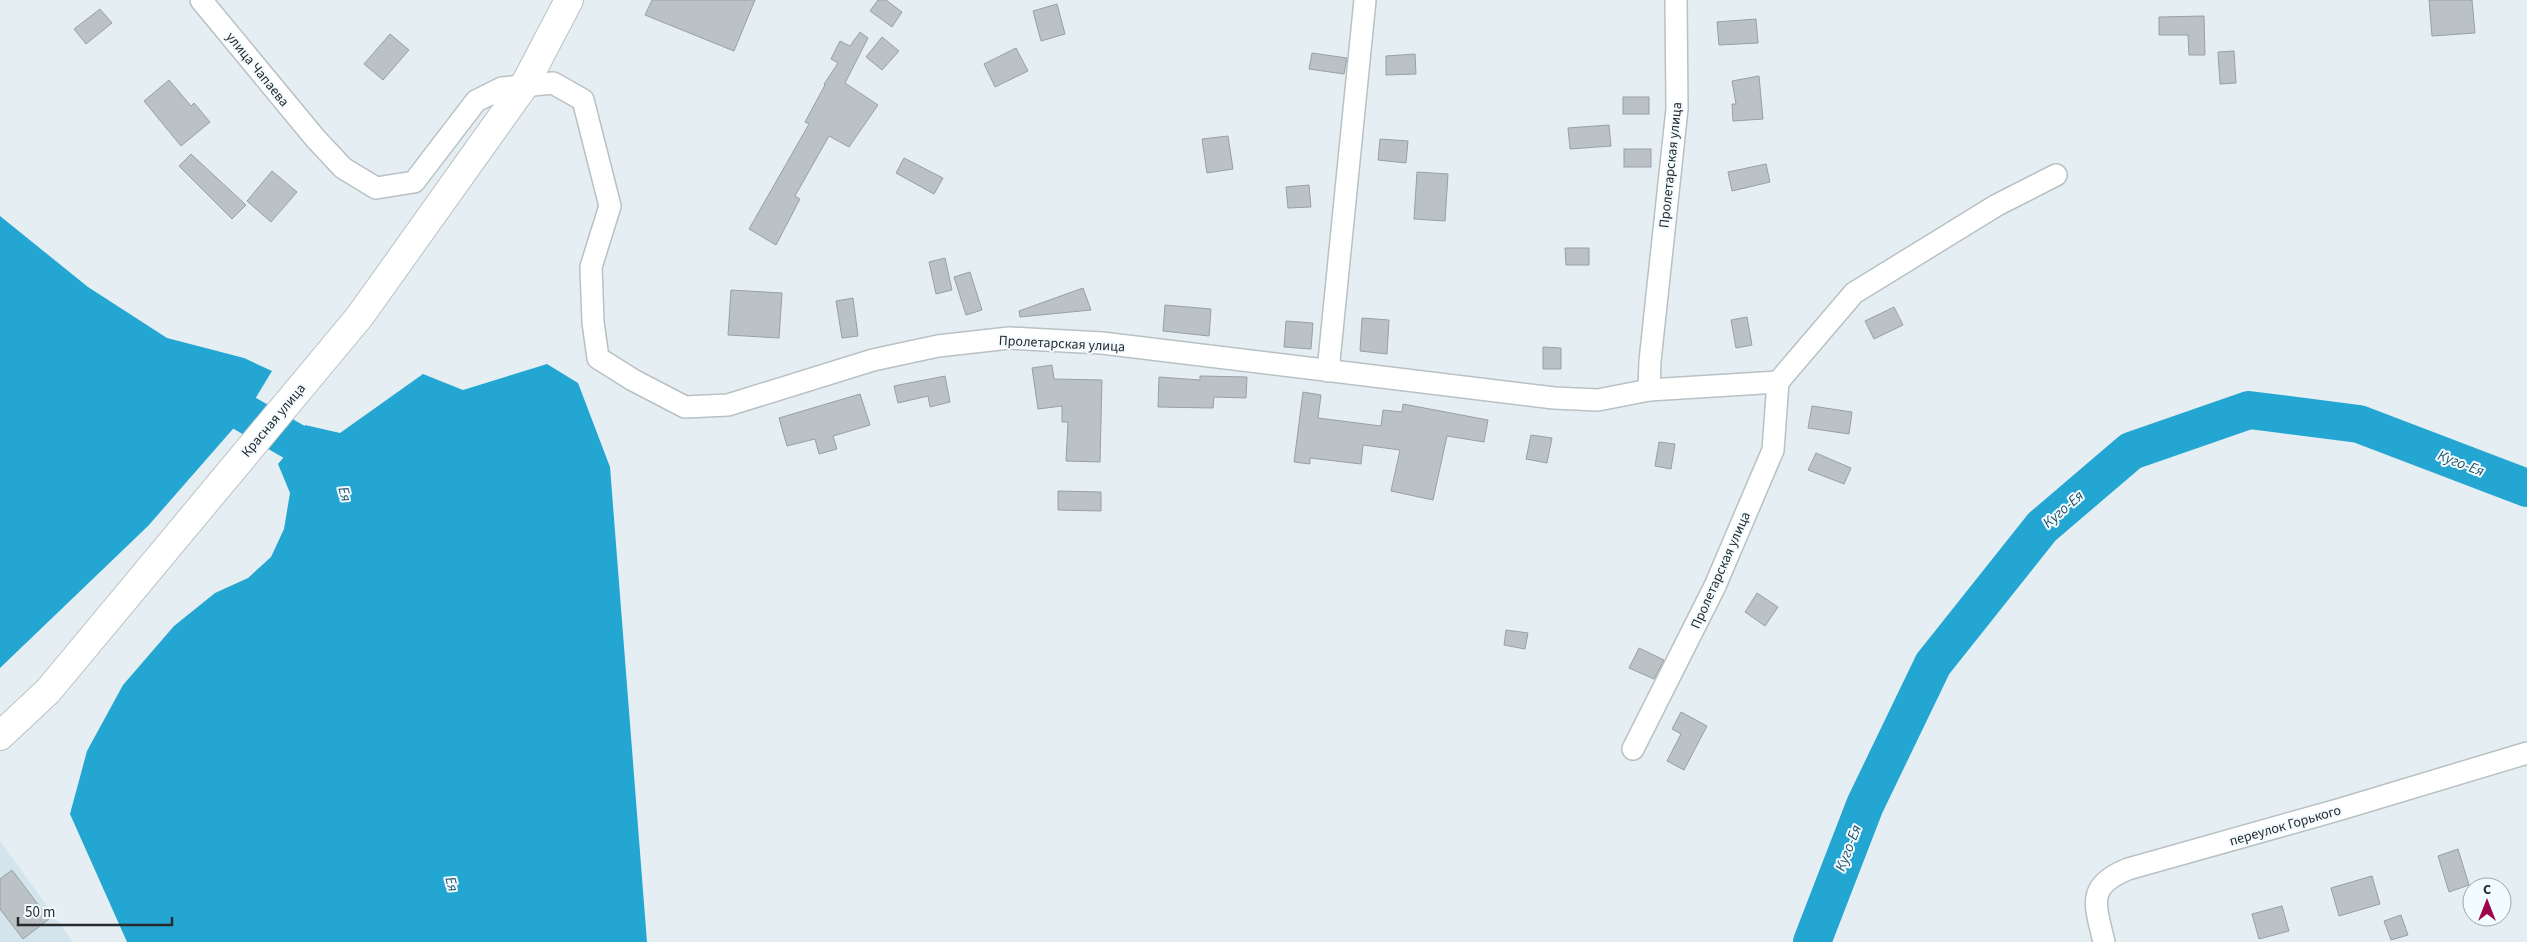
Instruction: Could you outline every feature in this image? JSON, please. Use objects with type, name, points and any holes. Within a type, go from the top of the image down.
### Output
[{"type":"street","name":"улица Чапаева","points":[[201,0],[315,138],[343,168],[376,188],[414,182],[476,101],[502,88],[553,83],[583,100],[610,206],[591,267],[598,358],[633,380],[685,406]]},
{"type":"street","name":"Красная улица","points":[[0,736],[48,691],[360,316],[524,86],[569,0]]},
{"type":"street","points":[[1328,371],[1365,0]]},
{"type":"street","name":"Пролетарская улица","points":[[1650,390],[1651,351],[1677,109],[1676,0]]},
{"type":"street","points":[[1778,382],[1854,293],[1997,205],[2056,175]]},
{"type":"street","name":"Пролетарская улица","points":[[685,406],[728,406],[873,360],[938,346],[1009,338],[1102,342],[1554,398],[1598,400],[1650,390],[1778,382],[1773,450],[1715,586],[1633,749]]},
{"type":"street","name":"переулок Горького","points":[[2104,942],[2096,910],[2096,898],[2109,877],[2128,869],[2341,809],[2527,752]]},
{"type":"shaded area","points":[[0,841],[73,942],[0,942]]},
{"type":"water","points":[[0,216],[88,287],[167,338],[244,358],[272,371],[246,414],[148,526],[0,668]]},
{"type":"water","points":[[547,364],[578,383],[610,467],[647,942],[127,942],[70,814],[87,751],[123,685],[174,626],[215,593],[248,578],[271,557],[284,529],[290,493],[278,464],[296,443],[305,425],[340,433],[423,374],[463,390]]},
{"type":"building","points":[[652,0],[755,0],[734,51],[645,15]]},
{"type":"building","points":[[878,0],[886,0],[902,12],[892,27],[870,11]]},
{"type":"building","points":[[2429,0],[2472,0],[2475,33],[2432,36]]},
{"type":"building","points":[[1057,4],[1065,34],[1041,41],[1033,11]]},
{"type":"building","points":[[100,9],[112,23],[86,44],[74,29]]},
{"type":"building","points":[[2204,16],[2205,55],[2189,55],[2188,35],[2159,35],[2159,17]]},
{"type":"building","points":[[1756,19],[1758,43],[1719,45],[1717,22]]},
{"type":"building","points":[[860,32],[868,38],[845,83],[878,105],[849,147],[829,136],[795,196],[800,199],[776,245],[749,229],[809,124],[805,122],[824,84],[838,63],[831,59],[840,41],[850,46]]},
{"type":"building","points":[[390,34],[409,50],[383,80],[364,64]]},
{"type":"building","points":[[882,37],[899,51],[882,70],[866,57]]},
{"type":"building","points":[[1016,48],[1028,71],[995,87],[984,64]]},
{"type":"building","points":[[2234,51],[2236,83],[2220,84],[2218,52]]},
{"type":"building","points":[[1312,53],[1347,58],[1344,74],[1309,69]]},
{"type":"building","points":[[1415,54],[1416,74],[1386,75],[1386,56]]},
{"type":"building","points":[[1759,76],[1763,119],[1733,121],[1732,104],[1736,104],[1732,81]]},
{"type":"building","points":[[169,80],[191,106],[194,103],[210,122],[181,146],[144,101]]},
{"type":"building","points":[[1623,97],[1649,97],[1649,114],[1623,114]]},
{"type":"building","points":[[1609,125],[1611,146],[1570,149],[1568,128]]},
{"type":"building","points":[[1228,136],[1233,169],[1207,173],[1202,139]]},
{"type":"building","points":[[1380,139],[1408,141],[1406,163],[1378,160]]},
{"type":"building","points":[[1624,149],[1651,149],[1651,167],[1624,167]]},
{"type":"building","points":[[191,154],[246,205],[232,219],[179,166]]},
{"type":"building","points":[[904,158],[943,178],[934,194],[896,173]]},
{"type":"building","points":[[1766,164],[1770,182],[1732,191],[1728,172]]},
{"type":"building","points":[[272,171],[297,192],[271,222],[247,201]]},
{"type":"building","points":[[1417,172],[1448,174],[1445,221],[1414,219]]},
{"type":"building","points":[[1309,185],[1311,207],[1288,208],[1286,187]]},
{"type":"building","points":[[1565,248],[1589,248],[1589,265],[1566,265]]},
{"type":"building","points":[[945,258],[952,290],[936,294],[929,262]]},
{"type":"building","points":[[970,272],[982,310],[966,315],[954,277]]},
{"type":"building","points":[[1083,288],[1091,310],[1020,317],[1019,311]]},
{"type":"building","points":[[731,290],[782,293],[779,338],[728,335]]},
{"type":"building","points":[[853,298],[858,336],[842,338],[836,301]]},
{"type":"building","points":[[1165,305],[1211,309],[1209,336],[1163,331]]},
{"type":"building","points":[[1894,307],[1903,325],[1874,339],[1865,321]]},
{"type":"building","points":[[1747,317],[1752,345],[1736,348],[1731,320]]},
{"type":"building","points":[[1362,318],[1389,320],[1387,354],[1360,351]]},
{"type":"building","points":[[1286,321],[1313,323],[1311,349],[1284,347]]},
{"type":"building","points":[[1543,347],[1561,348],[1561,369],[1543,369]]},
{"type":"building","points":[[1052,365],[1054,379],[1102,380],[1100,462],[1066,461],[1068,422],[1062,422],[1062,406],[1038,409],[1032,368]]},
{"type":"building","points":[[945,376],[950,402],[930,407],[928,396],[898,403],[894,386]]},
{"type":"building","points":[[1200,376],[1247,377],[1246,398],[1214,397],[1213,408],[1158,407],[1159,377],[1200,380]]},
{"type":"building","points":[[1303,392],[1321,395],[1318,418],[1381,426],[1383,410],[1402,412],[1403,404],[1488,420],[1484,442],[1447,436],[1433,500],[1391,491],[1400,450],[1363,445],[1361,464],[1310,458],[1310,464],[1294,462]]},
{"type":"building","points":[[860,394],[870,425],[833,436],[837,449],[819,454],[815,439],[787,446],[779,418]]},
{"type":"building","points":[[1812,406],[1852,412],[1849,434],[1808,428]]},
{"type":"building","points":[[1531,435],[1552,438],[1547,463],[1526,459]]},
{"type":"building","points":[[1659,442],[1675,444],[1671,469],[1655,466]]},
{"type":"building","points":[[1816,453],[1851,468],[1844,484],[1808,470]]},
{"type":"building","points":[[1058,491],[1101,492],[1101,511],[1058,510]]},
{"type":"building","points":[[1757,593],[1778,607],[1765,626],[1745,612]]},
{"type":"building","points":[[1506,630],[1528,633],[1525,649],[1504,645]]},
{"type":"building","points":[[1639,648],[1664,660],[1654,679],[1629,668]]},
{"type":"building","points":[[1681,712],[1707,726],[1684,770],[1667,761],[1681,734],[1672,729]]},
{"type":"building","points":[[2458,849],[2467,877],[2462,877],[2462,887],[2449,892],[2438,856]]},
{"type":"building","points":[[12,870],[49,919],[23,939],[0,909],[0,879]]},
{"type":"building","points":[[2372,876],[2380,904],[2339,916],[2331,888]]},
{"type":"building","points":[[2282,906],[2289,931],[2259,939],[2252,914]]},
{"type":"building","points":[[2401,915],[2408,935],[2391,940],[2384,921]]},
{"type":"waterway","name":"Ея","points":[[199,395],[213,395],[296,443],[336,460],[338,467]]},
{"type":"waterway","name":"Куго-Ея","points":[[1812,942],[1865,805],[1933,664],[2042,527],[2131,451],[2249,410],[2359,424],[2527,488]]}]
